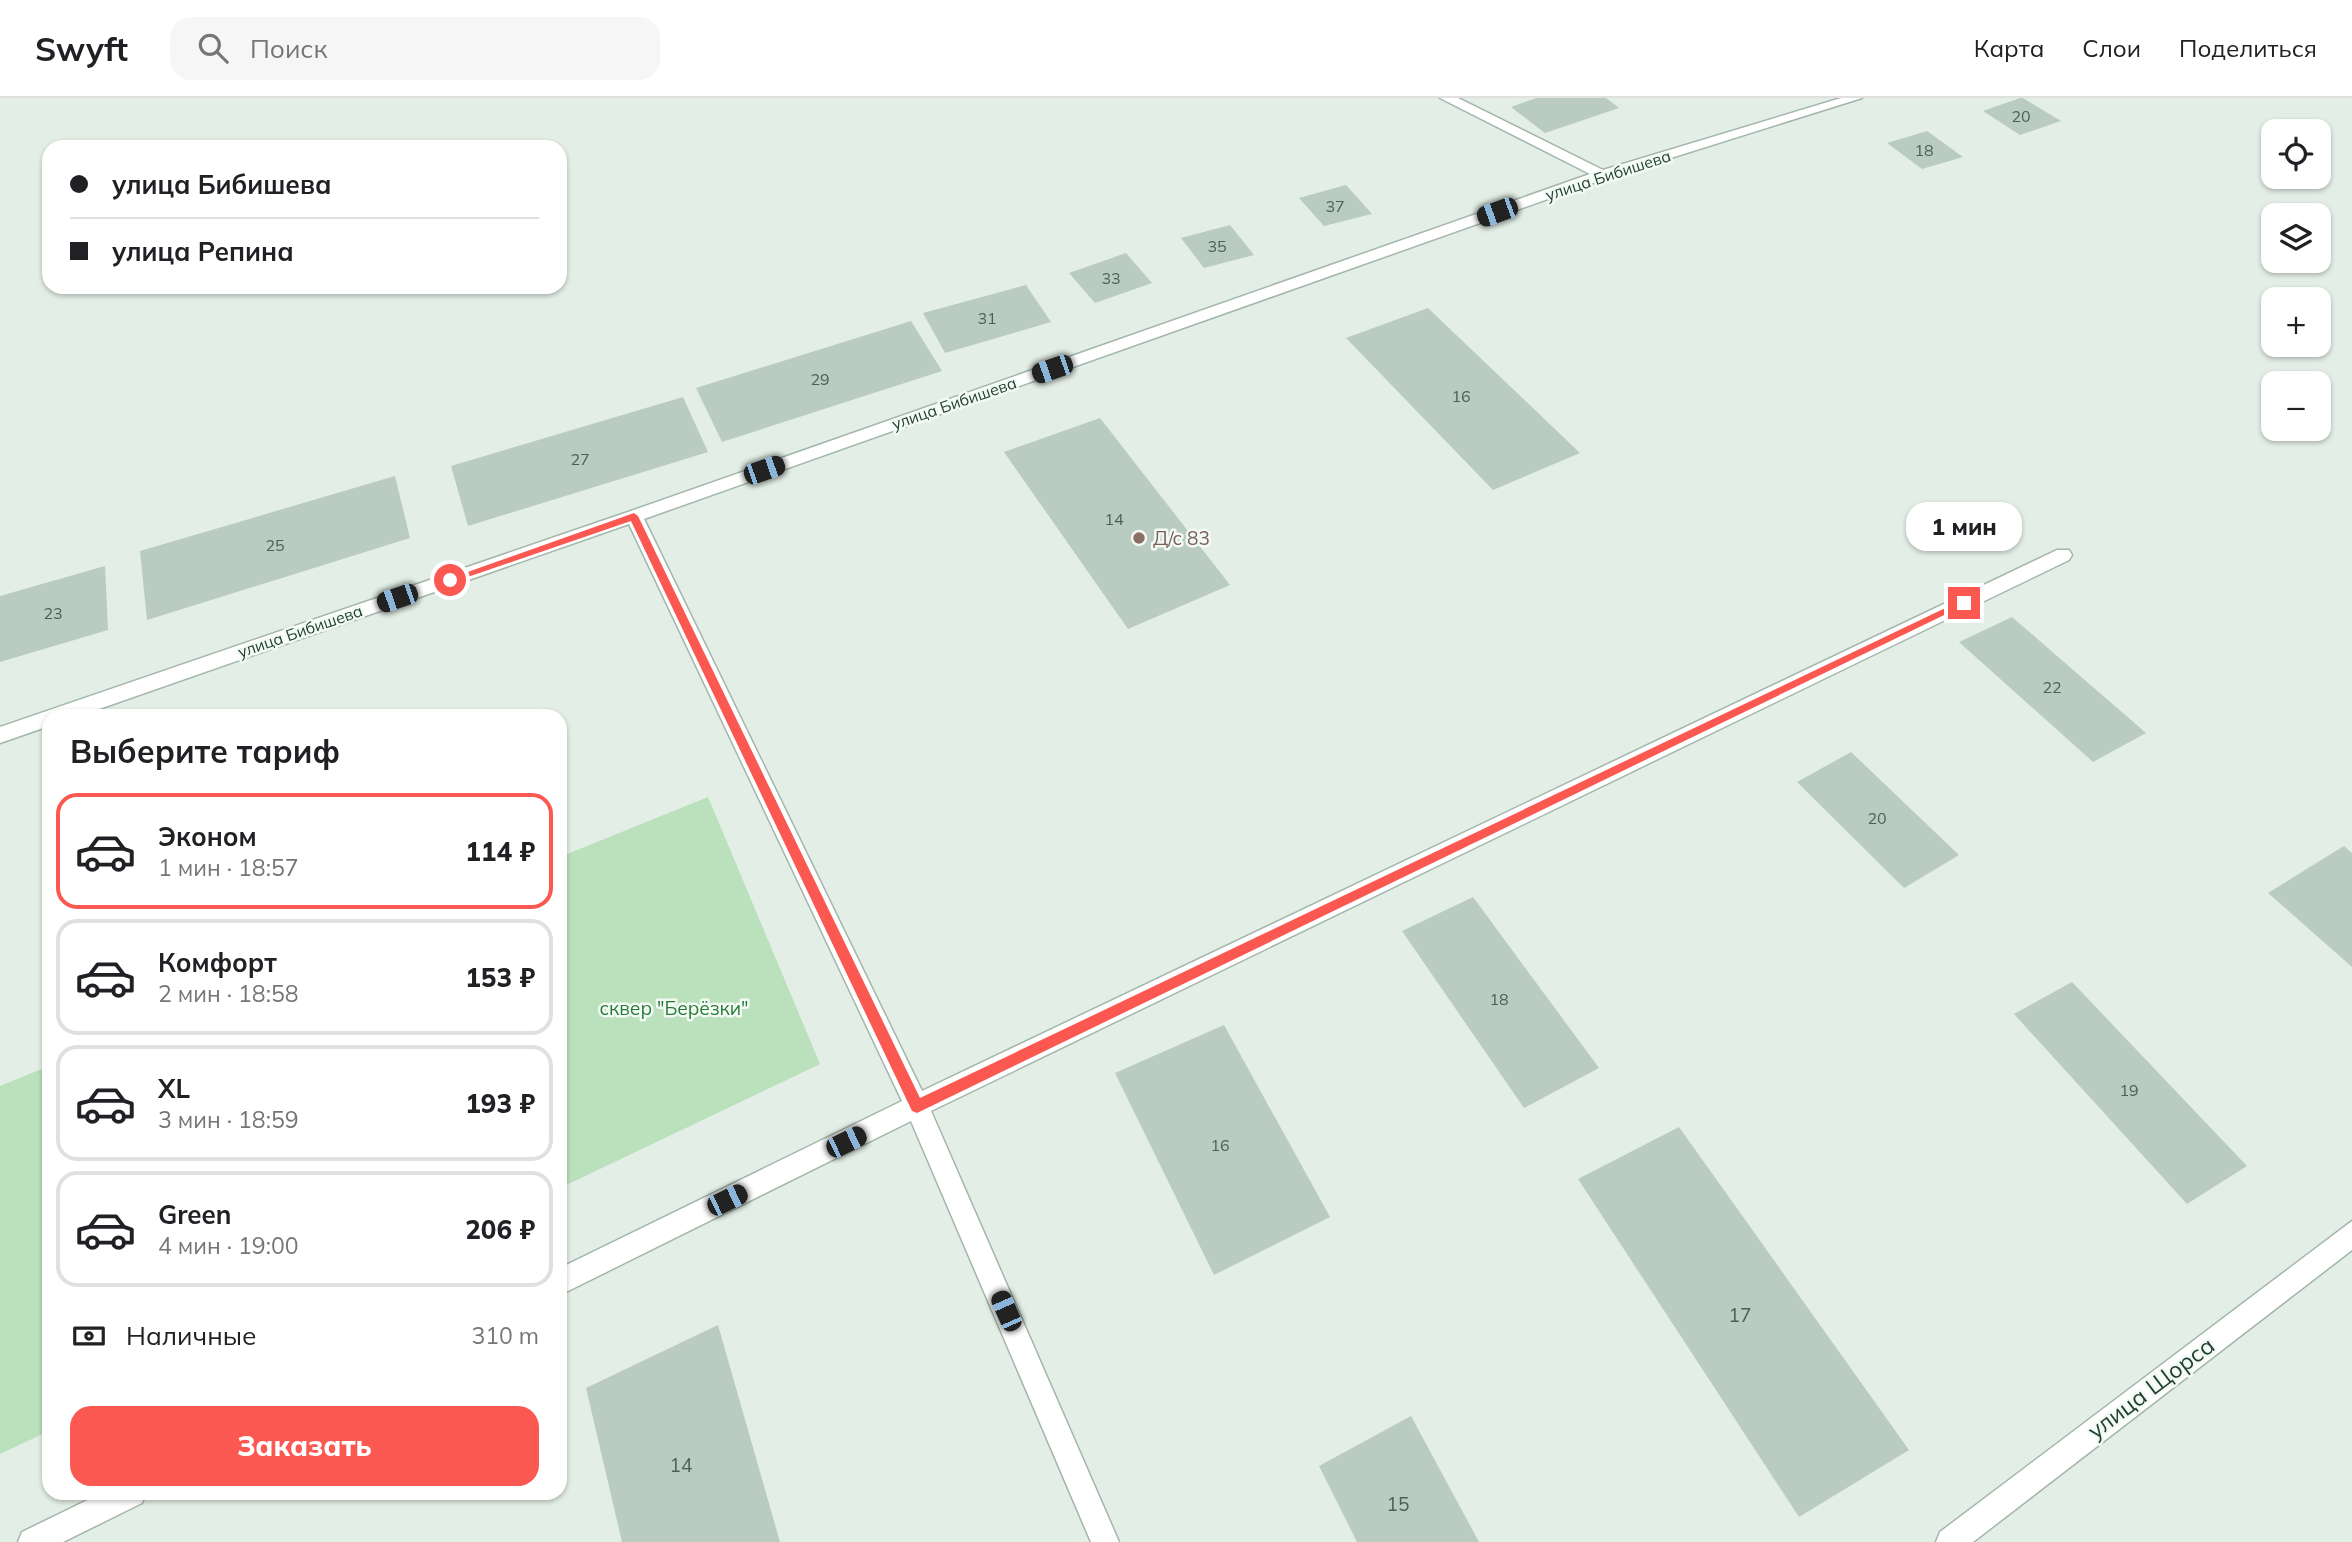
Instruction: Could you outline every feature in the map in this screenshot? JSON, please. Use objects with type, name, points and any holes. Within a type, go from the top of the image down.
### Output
[{"type":"street","points":[[1447,98],[1602,175]]},
{"type":"street","name":"улица Бибишева","points":[[75,709],[634,516],[1602,175],[1855,98]]},
{"type":"street","points":[[634,516],[917,1106],[1105,1542]]},
{"type":"street","points":[[567,1279],[917,1106],[2063,555]]},
{"type":"street","points":[[0,735],[42,720]]},
{"type":"street","name":"улица Щорса","points":[[1950,1542],[2352,1234]]},
{"type":"street","points":[[32,1542],[118,1500]]},
{"type":"green space","name":"сквер \"Берёзки\"","points":[[708,797],[820,1064],[567,1185],[567,854]]},
{"type":"green space","points":[[42,1069],[42,1434],[0,1454],[0,1086]]},
{"type":"building","points":[[1536,98],[1606,98],[1619,108],[1545,133],[1511,107]]},
{"type":"building","points":[[2020,98],[2061,121],[2020,135],[1983,111]]},
{"type":"building","points":[[1927,131],[1963,157],[1922,169],[1887,143]]},
{"type":"building","points":[[1346,185],[1372,214],[1324,226],[1299,198]]},
{"type":"building","points":[[1230,225],[1254,255],[1204,268],[1181,238]]},
{"type":"building","points":[[1126,253],[1152,283],[1095,303],[1069,273]]},
{"type":"building","points":[[1026,285],[1051,322],[945,353],[923,313]]},
{"type":"building","points":[[1428,308],[1580,453],[1493,490],[1346,338]]},
{"type":"building","points":[[911,321],[942,371],[722,442],[696,388]]},
{"type":"building","points":[[683,397],[708,452],[468,526],[451,466]]},
{"type":"building","points":[[1100,418],[1230,585],[1128,629],[1004,452]]},
{"type":"building","points":[[395,476],[410,538],[147,620],[140,551]]},
{"type":"building","points":[[105,566],[108,630],[0,662],[0,596]]},
{"type":"building","points":[[2012,617],[2146,733],[2093,762],[1959,642]]},
{"type":"building","points":[[1851,752],[1959,855],[1904,888],[1797,782]]},
{"type":"building","points":[[2344,846],[2352,853],[2352,967],[2268,893]]},
{"type":"building","points":[[1473,897],[1599,1068],[1524,1108],[1402,931]]},
{"type":"building","points":[[2072,982],[2247,1166],[2187,1204],[2014,1014]]},
{"type":"building","points":[[1224,1025],[1330,1217],[1214,1275],[1115,1073]]},
{"type":"building","points":[[1679,1127],[1909,1450],[1799,1517],[1578,1179]]},
{"type":"building","points":[[718,1325],[780,1542],[622,1542],[586,1388]]},
{"type":"building","points":[[1411,1416],[1479,1542],[1357,1542],[1319,1466]]},
{"type":"place","name":"Д/с 83","points":[[1139,538]]},
{"type":"route","points":[[450,580],[634,516],[917,1106],[1964,603]]}]
